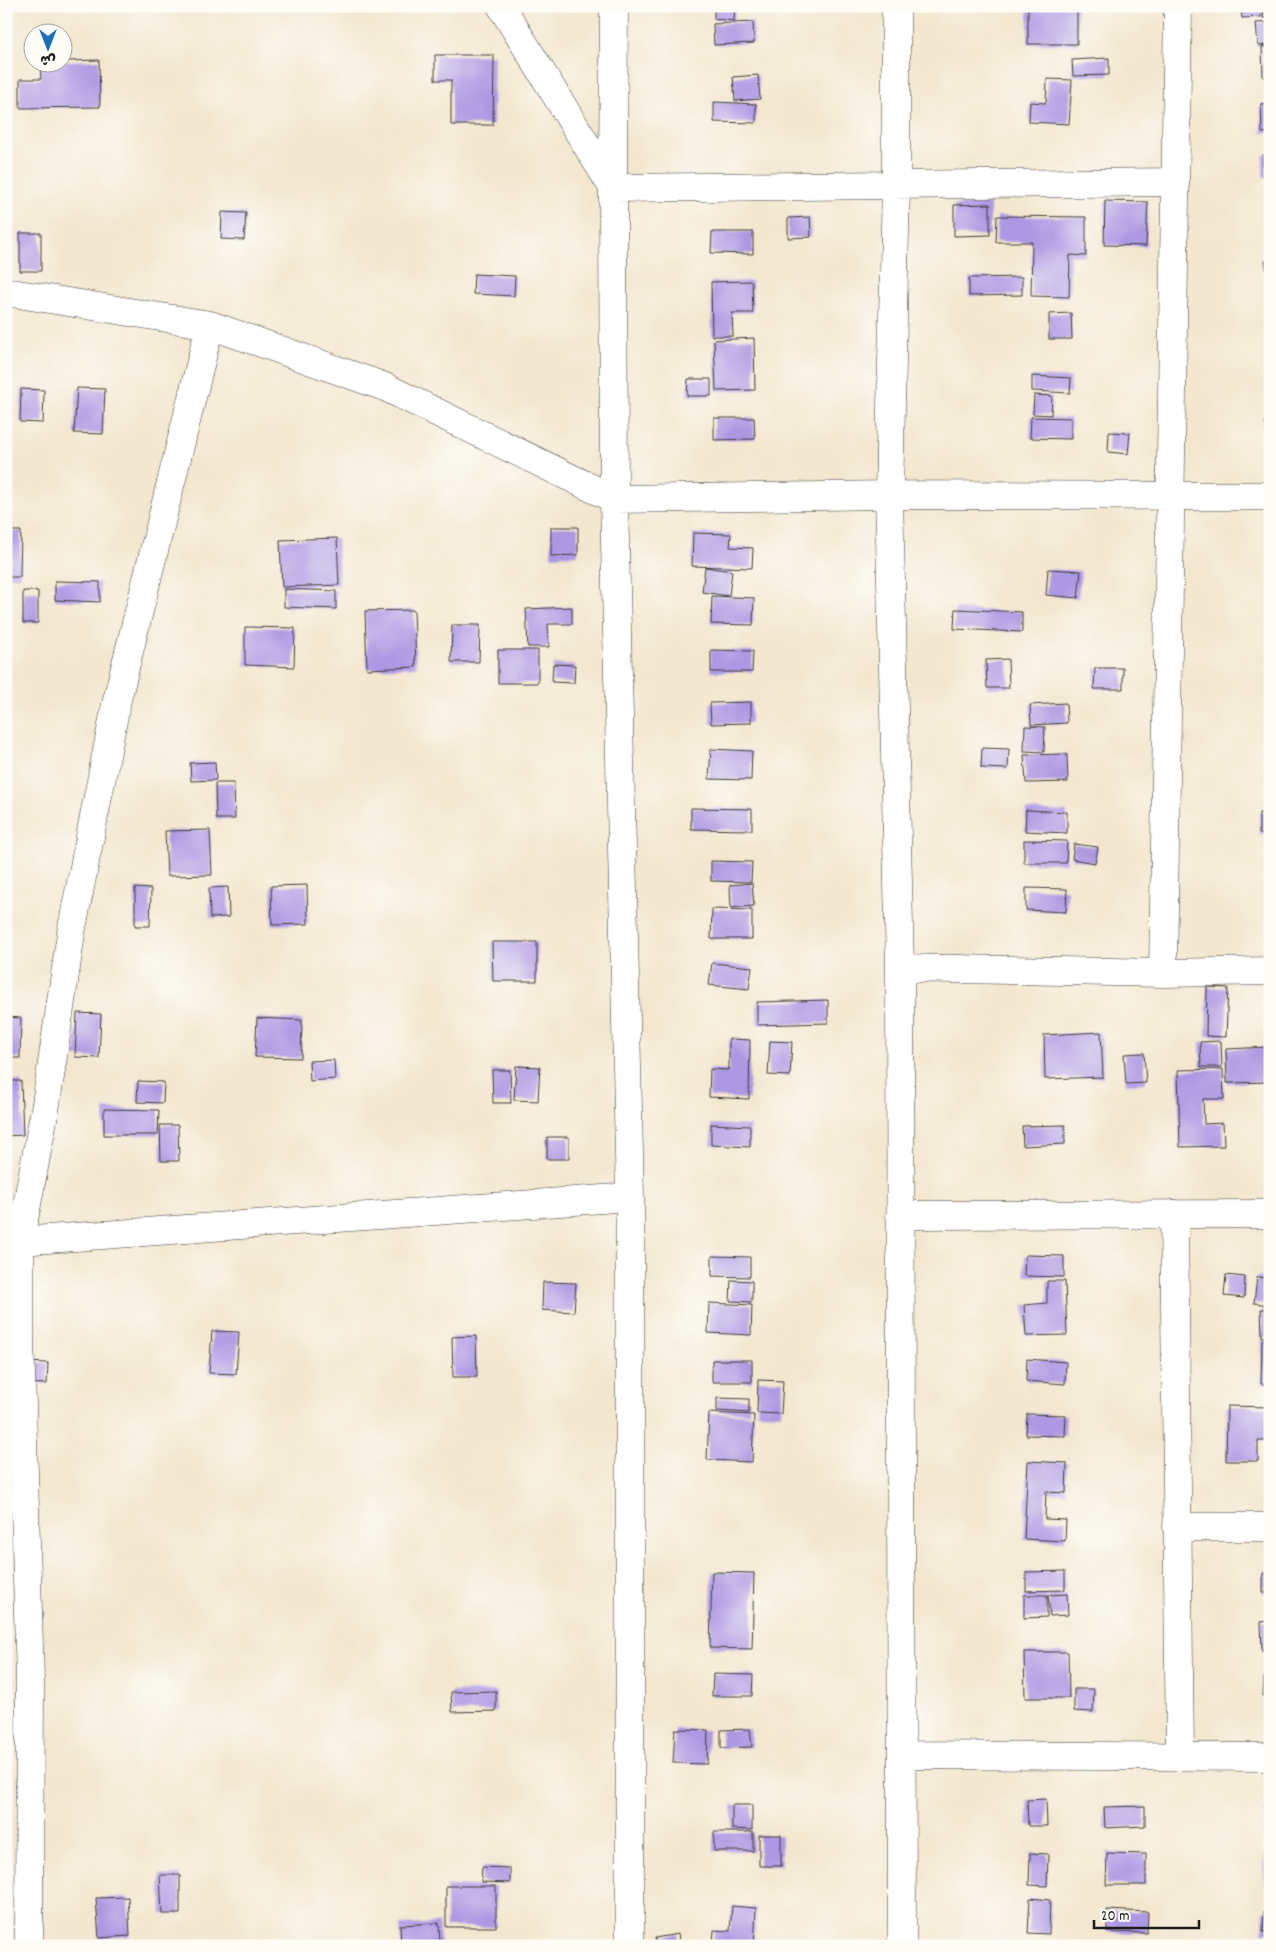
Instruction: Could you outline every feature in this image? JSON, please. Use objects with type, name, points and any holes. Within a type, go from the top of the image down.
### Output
[{"type":"street","points":[[501,6],[613,188]]},
{"type":"street","points":[[614,6],[614,499],[630,1197],[630,1946]]},
{"type":"street","points":[[896,6],[896,185],[889,495],[900,968],[902,1946]]},
{"type":"street","points":[[1163,973],[1178,6]]},
{"type":"street","points":[[613,188],[1175,182]]},
{"type":"street","points":[[6,292],[210,325],[385,387],[614,499],[889,495],[1270,496]]},
{"type":"street","points":[[30,1946],[30,1680],[13,1335],[20,1241],[46,1104],[71,933],[116,700],[210,325]]},
{"type":"street","points":[[900,968],[1163,973],[1270,971]]},
{"type":"street","points":[[20,1241],[630,1197]]},
{"type":"street","points":[[1174,1214],[1180,1756]]},
{"type":"street","points":[[900,1215],[1270,1214]]},
{"type":"street","points":[[1177,1527],[1270,1527]]},
{"type":"street","points":[[902,1755],[1270,1757]]},
{"type":"building","points":[[714,6],[735,6],[734,21],[714,19]]},
{"type":"building","points":[[1028,6],[1077,6],[1077,44],[1028,44]]},
{"type":"building","points":[[1241,6],[1261,6],[1261,17],[1242,18]]},
{"type":"building","points":[[1264,6],[1270,6],[1270,18],[1263,18]]},
{"type":"building","points":[[753,22],[754,43],[714,45],[713,24]]},
{"type":"building","points":[[1270,22],[1270,45],[1258,46],[1256,23]]},
{"type":"building","points":[[1262,47],[1270,47],[1270,77],[1263,77]]},
{"type":"building","points":[[435,55],[494,55],[493,125],[451,125],[451,80],[435,80]]},
{"type":"building","points":[[1109,58],[1109,75],[1073,76],[1072,60]]},
{"type":"building","points":[[99,60],[100,107],[20,108],[20,79],[41,79],[41,72],[72,72],[72,61]]},
{"type":"building","points":[[758,75],[760,99],[735,101],[733,77]]},
{"type":"building","points":[[1047,79],[1072,80],[1069,124],[1029,122],[1030,102],[1046,103]]},
{"type":"building","points":[[714,102],[756,104],[756,123],[714,122]]},
{"type":"building","points":[[1270,103],[1270,132],[1262,133],[1261,104]]},
{"type":"building","points":[[1263,155],[1270,155],[1270,177],[1263,177]]},
{"type":"building","points":[[1105,201],[1148,202],[1146,246],[1104,245]]},
{"type":"building","points":[[1266,203],[1270,203],[1270,234],[1267,234]]},
{"type":"building","points":[[990,204],[990,235],[954,236],[954,205]]},
{"type":"building","points":[[222,212],[246,213],[244,240],[221,239]]},
{"type":"building","points":[[997,216],[1086,217],[1086,256],[1070,255],[1069,297],[1031,296],[1032,242],[996,242]]},
{"type":"building","points":[[810,217],[811,237],[788,238],[788,218]]},
{"type":"building","points":[[712,232],[753,232],[753,254],[711,253]]},
{"type":"building","points":[[20,233],[41,233],[41,271],[20,271]]},
{"type":"building","points":[[1270,260],[1270,285],[1269,286],[1265,261]]},
{"type":"building","points":[[474,274],[515,276],[514,296],[473,294]]},
{"type":"building","points":[[1022,277],[1022,295],[969,296],[969,278]]},
{"type":"building","points":[[752,281],[753,313],[732,313],[733,336],[712,336],[711,282]]},
{"type":"building","points":[[1071,313],[1072,339],[1049,339],[1049,314]]},
{"type":"building","points":[[754,338],[755,390],[716,391],[714,340]]},
{"type":"building","points":[[1266,362],[1270,362],[1270,391],[1266,391]]},
{"type":"building","points":[[1032,376],[1071,378],[1070,393],[1032,391]]},
{"type":"building","points":[[688,379],[711,379],[711,396],[687,396]]},
{"type":"building","points":[[77,388],[105,389],[103,434],[74,433]]},
{"type":"building","points":[[21,389],[44,390],[43,423],[20,422]]},
{"type":"building","points":[[1034,395],[1052,396],[1051,415],[1033,414]]},
{"type":"building","points":[[1031,417],[1071,418],[1071,439],[1030,438]]},
{"type":"building","points":[[714,418],[754,418],[755,439],[714,440]]},
{"type":"building","points":[[1270,420],[1270,441],[1267,441],[1265,421]]},
{"type":"building","points":[[1109,432],[1130,433],[1128,454],[1108,452]]},
{"type":"building","points":[[551,527],[578,527],[578,555],[551,556]]},
{"type":"building","points":[[6,531],[21,531],[20,577],[6,577]]},
{"type":"building","points":[[693,533],[731,534],[730,547],[753,548],[752,568],[692,566]]},
{"type":"building","points":[[337,538],[339,585],[282,587],[280,540]]},
{"type":"building","points":[[705,567],[732,571],[729,596],[702,592]]},
{"type":"building","points":[[1048,569],[1081,571],[1078,598],[1046,595]]},
{"type":"building","points":[[55,581],[100,582],[100,602],[55,600]]},
{"type":"building","points":[[284,589],[336,591],[336,609],[284,607]]},
{"type":"building","points":[[23,591],[38,591],[38,623],[23,623]]},
{"type":"building","points":[[712,596],[754,598],[753,625],[711,624]]},
{"type":"building","points":[[572,607],[572,624],[548,624],[549,647],[528,647],[526,609]]},
{"type":"building","points":[[955,609],[1022,612],[1022,632],[954,629]]},
{"type":"building","points":[[414,610],[416,667],[367,669],[365,611]]},
{"type":"building","points":[[452,625],[480,625],[479,662],[451,662]]},
{"type":"building","points":[[245,627],[295,628],[294,667],[245,665]]},
{"type":"building","points":[[498,650],[538,650],[538,683],[498,683]]},
{"type":"building","points":[[711,650],[753,651],[752,672],[711,672]]},
{"type":"building","points":[[1008,659],[1009,688],[987,688],[986,660]]},
{"type":"building","points":[[553,664],[575,665],[574,683],[552,682]]},
{"type":"building","points":[[1095,668],[1123,668],[1123,689],[1094,689]]},
{"type":"building","points":[[751,702],[751,723],[711,724],[710,703]]},
{"type":"building","points":[[1066,703],[1067,723],[1031,725],[1030,705]]},
{"type":"building","points":[[1025,726],[1045,727],[1044,752],[1024,751]]},
{"type":"building","points":[[982,748],[1009,749],[1008,769],[981,768]]},
{"type":"building","points":[[711,749],[752,751],[751,780],[709,779]]},
{"type":"building","points":[[1067,754],[1068,782],[1026,783],[1024,755]]},
{"type":"building","points":[[215,762],[216,780],[191,781],[190,763]]},
{"type":"building","points":[[215,783],[234,783],[235,819],[216,819]]},
{"type":"building","points":[[691,808],[752,809],[752,830],[691,829]]},
{"type":"building","points":[[1026,810],[1067,812],[1067,833],[1025,831]]},
{"type":"building","points":[[1259,813],[1270,813],[1270,834],[1259,834]]},
{"type":"building","points":[[210,830],[212,875],[167,876],[165,831]]},
{"type":"building","points":[[1024,840],[1067,841],[1066,863],[1024,863]]},
{"type":"building","points":[[1074,844],[1098,847],[1095,863],[1072,859]]},
{"type":"building","points":[[711,861],[752,862],[751,882],[711,881]]},
{"type":"building","points":[[752,883],[754,906],[731,908],[730,885]]},
{"type":"building","points":[[307,885],[308,924],[272,925],[271,886]]},
{"type":"building","points":[[228,887],[229,917],[210,918],[209,888]]},
{"type":"building","points":[[135,888],[151,889],[150,926],[135,926]]},
{"type":"building","points":[[1026,888],[1067,889],[1066,912],[1026,910]]},
{"type":"building","points":[[712,909],[752,910],[752,939],[711,939]]},
{"type":"building","points":[[492,942],[537,942],[537,981],[493,981]]},
{"type":"building","points":[[712,963],[752,967],[749,989],[709,985]]},
{"type":"building","points":[[1207,987],[1228,988],[1226,1037],[1206,1036]]},
{"type":"building","points":[[828,1000],[828,1023],[757,1025],[757,1002]]},
{"type":"building","points":[[77,1013],[101,1014],[99,1058],[75,1057]]},
{"type":"building","points":[[6,1017],[21,1018],[20,1058],[6,1058]]},
{"type":"building","points":[[257,1018],[302,1020],[301,1058],[255,1057]]},
{"type":"building","points":[[1101,1032],[1103,1077],[1045,1079],[1044,1035]]},
{"type":"building","points":[[729,1039],[750,1040],[749,1099],[709,1097],[710,1069],[729,1070]]},
{"type":"building","points":[[770,1041],[792,1042],[790,1076],[768,1075]]},
{"type":"building","points":[[1221,1041],[1222,1067],[1201,1067],[1200,1042]]},
{"type":"building","points":[[1270,1047],[1270,1082],[1227,1083],[1226,1049]]},
{"type":"building","points":[[1144,1053],[1146,1083],[1126,1084],[1124,1054]]},
{"type":"building","points":[[334,1060],[335,1079],[310,1081],[309,1061]]},
{"type":"building","points":[[516,1066],[540,1067],[538,1101],[514,1100]]},
{"type":"building","points":[[1223,1069],[1224,1099],[1203,1099],[1204,1124],[1223,1123],[1224,1146],[1180,1147],[1178,1070]]},
{"type":"building","points":[[492,1070],[510,1070],[511,1103],[493,1103]]},
{"type":"building","points":[[6,1081],[21,1081],[23,1135],[6,1136]]},
{"type":"building","points":[[138,1081],[164,1082],[163,1103],[137,1102]]},
{"type":"building","points":[[104,1109],[159,1110],[158,1135],[104,1135]]},
{"type":"building","points":[[711,1124],[750,1126],[750,1147],[711,1145]]},
{"type":"building","points":[[160,1125],[178,1125],[179,1161],[161,1161]]},
{"type":"building","points":[[1065,1125],[1065,1144],[1023,1146],[1022,1126]]},
{"type":"building","points":[[547,1137],[569,1137],[569,1159],[547,1159]]},
{"type":"building","points":[[1025,1255],[1064,1256],[1064,1277],[1024,1276]]},
{"type":"building","points":[[712,1256],[750,1257],[750,1277],[712,1276]]},
{"type":"building","points":[[1226,1275],[1245,1277],[1244,1298],[1224,1296]]},
{"type":"building","points":[[1257,1277],[1270,1278],[1270,1305],[1254,1303]]},
{"type":"building","points":[[731,1280],[752,1281],[752,1302],[730,1301]]},
{"type":"building","points":[[1047,1281],[1065,1281],[1067,1335],[1026,1336],[1024,1305],[1047,1303]]},
{"type":"building","points":[[543,1282],[576,1283],[574,1312],[542,1310]]},
{"type":"building","points":[[709,1303],[752,1305],[751,1335],[708,1333]]},
{"type":"building","points":[[1261,1309],[1270,1309],[1270,1337],[1262,1337]]},
{"type":"building","points":[[212,1331],[239,1332],[236,1374],[209,1373]]},
{"type":"building","points":[[476,1336],[477,1377],[453,1377],[452,1337]]},
{"type":"building","points":[[1262,1340],[1270,1340],[1270,1384],[1261,1384]]},
{"type":"building","points":[[1027,1359],[1066,1362],[1065,1384],[1026,1381]]},
{"type":"building","points":[[712,1360],[752,1360],[752,1382],[712,1382]]},
{"type":"building","points":[[25,1362],[48,1363],[47,1384],[24,1383]]},
{"type":"building","points":[[758,1380],[783,1381],[781,1414],[757,1413]]},
{"type":"building","points":[[717,1398],[749,1399],[749,1413],[717,1411]]},
{"type":"building","points":[[1227,1406],[1270,1407],[1270,1441],[1258,1441],[1258,1461],[1226,1461]]},
{"type":"building","points":[[709,1413],[754,1415],[752,1462],[707,1460]]},
{"type":"building","points":[[1027,1414],[1066,1415],[1065,1436],[1026,1435]]},
{"type":"building","points":[[1028,1461],[1067,1463],[1066,1493],[1046,1492],[1045,1519],[1066,1520],[1065,1541],[1024,1539]]},
{"type":"building","points":[[1065,1571],[1065,1590],[1026,1591],[1026,1572]]},
{"type":"building","points":[[712,1572],[754,1573],[752,1649],[710,1648]]},
{"type":"building","points":[[1263,1573],[1270,1573],[1270,1593],[1263,1593]]},
{"type":"building","points":[[1067,1594],[1068,1615],[1050,1616],[1048,1595]]},
{"type":"building","points":[[1024,1595],[1047,1595],[1047,1617],[1024,1618]]},
{"type":"building","points":[[1270,1621],[1270,1651],[1262,1651],[1261,1622]]},
{"type":"building","points":[[1024,1652],[1068,1652],[1069,1698],[1025,1698]]},
{"type":"building","points":[[713,1674],[753,1675],[752,1696],[712,1696]]},
{"type":"building","points":[[1264,1677],[1270,1678],[1270,1697],[1263,1696]]},
{"type":"building","points":[[1074,1689],[1094,1689],[1093,1712],[1074,1711]]},
{"type":"building","points":[[496,1691],[496,1711],[452,1712],[451,1692]]},
{"type":"building","points":[[675,1729],[708,1730],[707,1764],[673,1763]]},
{"type":"building","points":[[750,1729],[752,1747],[721,1748],[721,1730]]},
{"type":"building","points":[[1046,1799],[1047,1826],[1028,1826],[1027,1800]]},
{"type":"building","points":[[732,1805],[752,1805],[752,1830],[732,1829]]},
{"type":"building","points":[[1145,1806],[1145,1826],[1105,1828],[1104,1807]]},
{"type":"building","points":[[1265,1807],[1270,1807],[1270,1828],[1264,1828]]},
{"type":"building","points":[[714,1832],[753,1832],[753,1851],[714,1851]]},
{"type":"building","points":[[759,1835],[781,1835],[781,1866],[759,1866]]},
{"type":"building","points":[[1030,1853],[1048,1854],[1047,1886],[1029,1885]]},
{"type":"building","points":[[1107,1853],[1146,1854],[1146,1885],[1106,1885]]},
{"type":"building","points":[[1265,1853],[1270,1853],[1270,1885],[1264,1885]]},
{"type":"building","points":[[482,1867],[510,1868],[510,1883],[481,1882]]},
{"type":"building","points":[[160,1875],[180,1875],[180,1914],[162,1914]]},
{"type":"building","points":[[446,1886],[496,1886],[496,1927],[446,1927]]},
{"type":"building","points":[[128,1897],[130,1936],[99,1938],[96,1898]]},
{"type":"building","points":[[1030,1898],[1050,1900],[1049,1934],[1028,1933]]},
{"type":"building","points":[[732,1906],[756,1908],[754,1946],[713,1946],[714,1930],[730,1931]]},
{"type":"building","points":[[1107,1910],[1148,1912],[1147,1933],[1107,1932]]},
{"type":"building","points":[[1264,1911],[1270,1911],[1270,1932],[1263,1932]]},
{"type":"building","points":[[439,1923],[440,1946],[401,1946],[400,1925]]},
{"type":"building","points":[[678,1934],[680,1946],[656,1946],[655,1938]]}]
